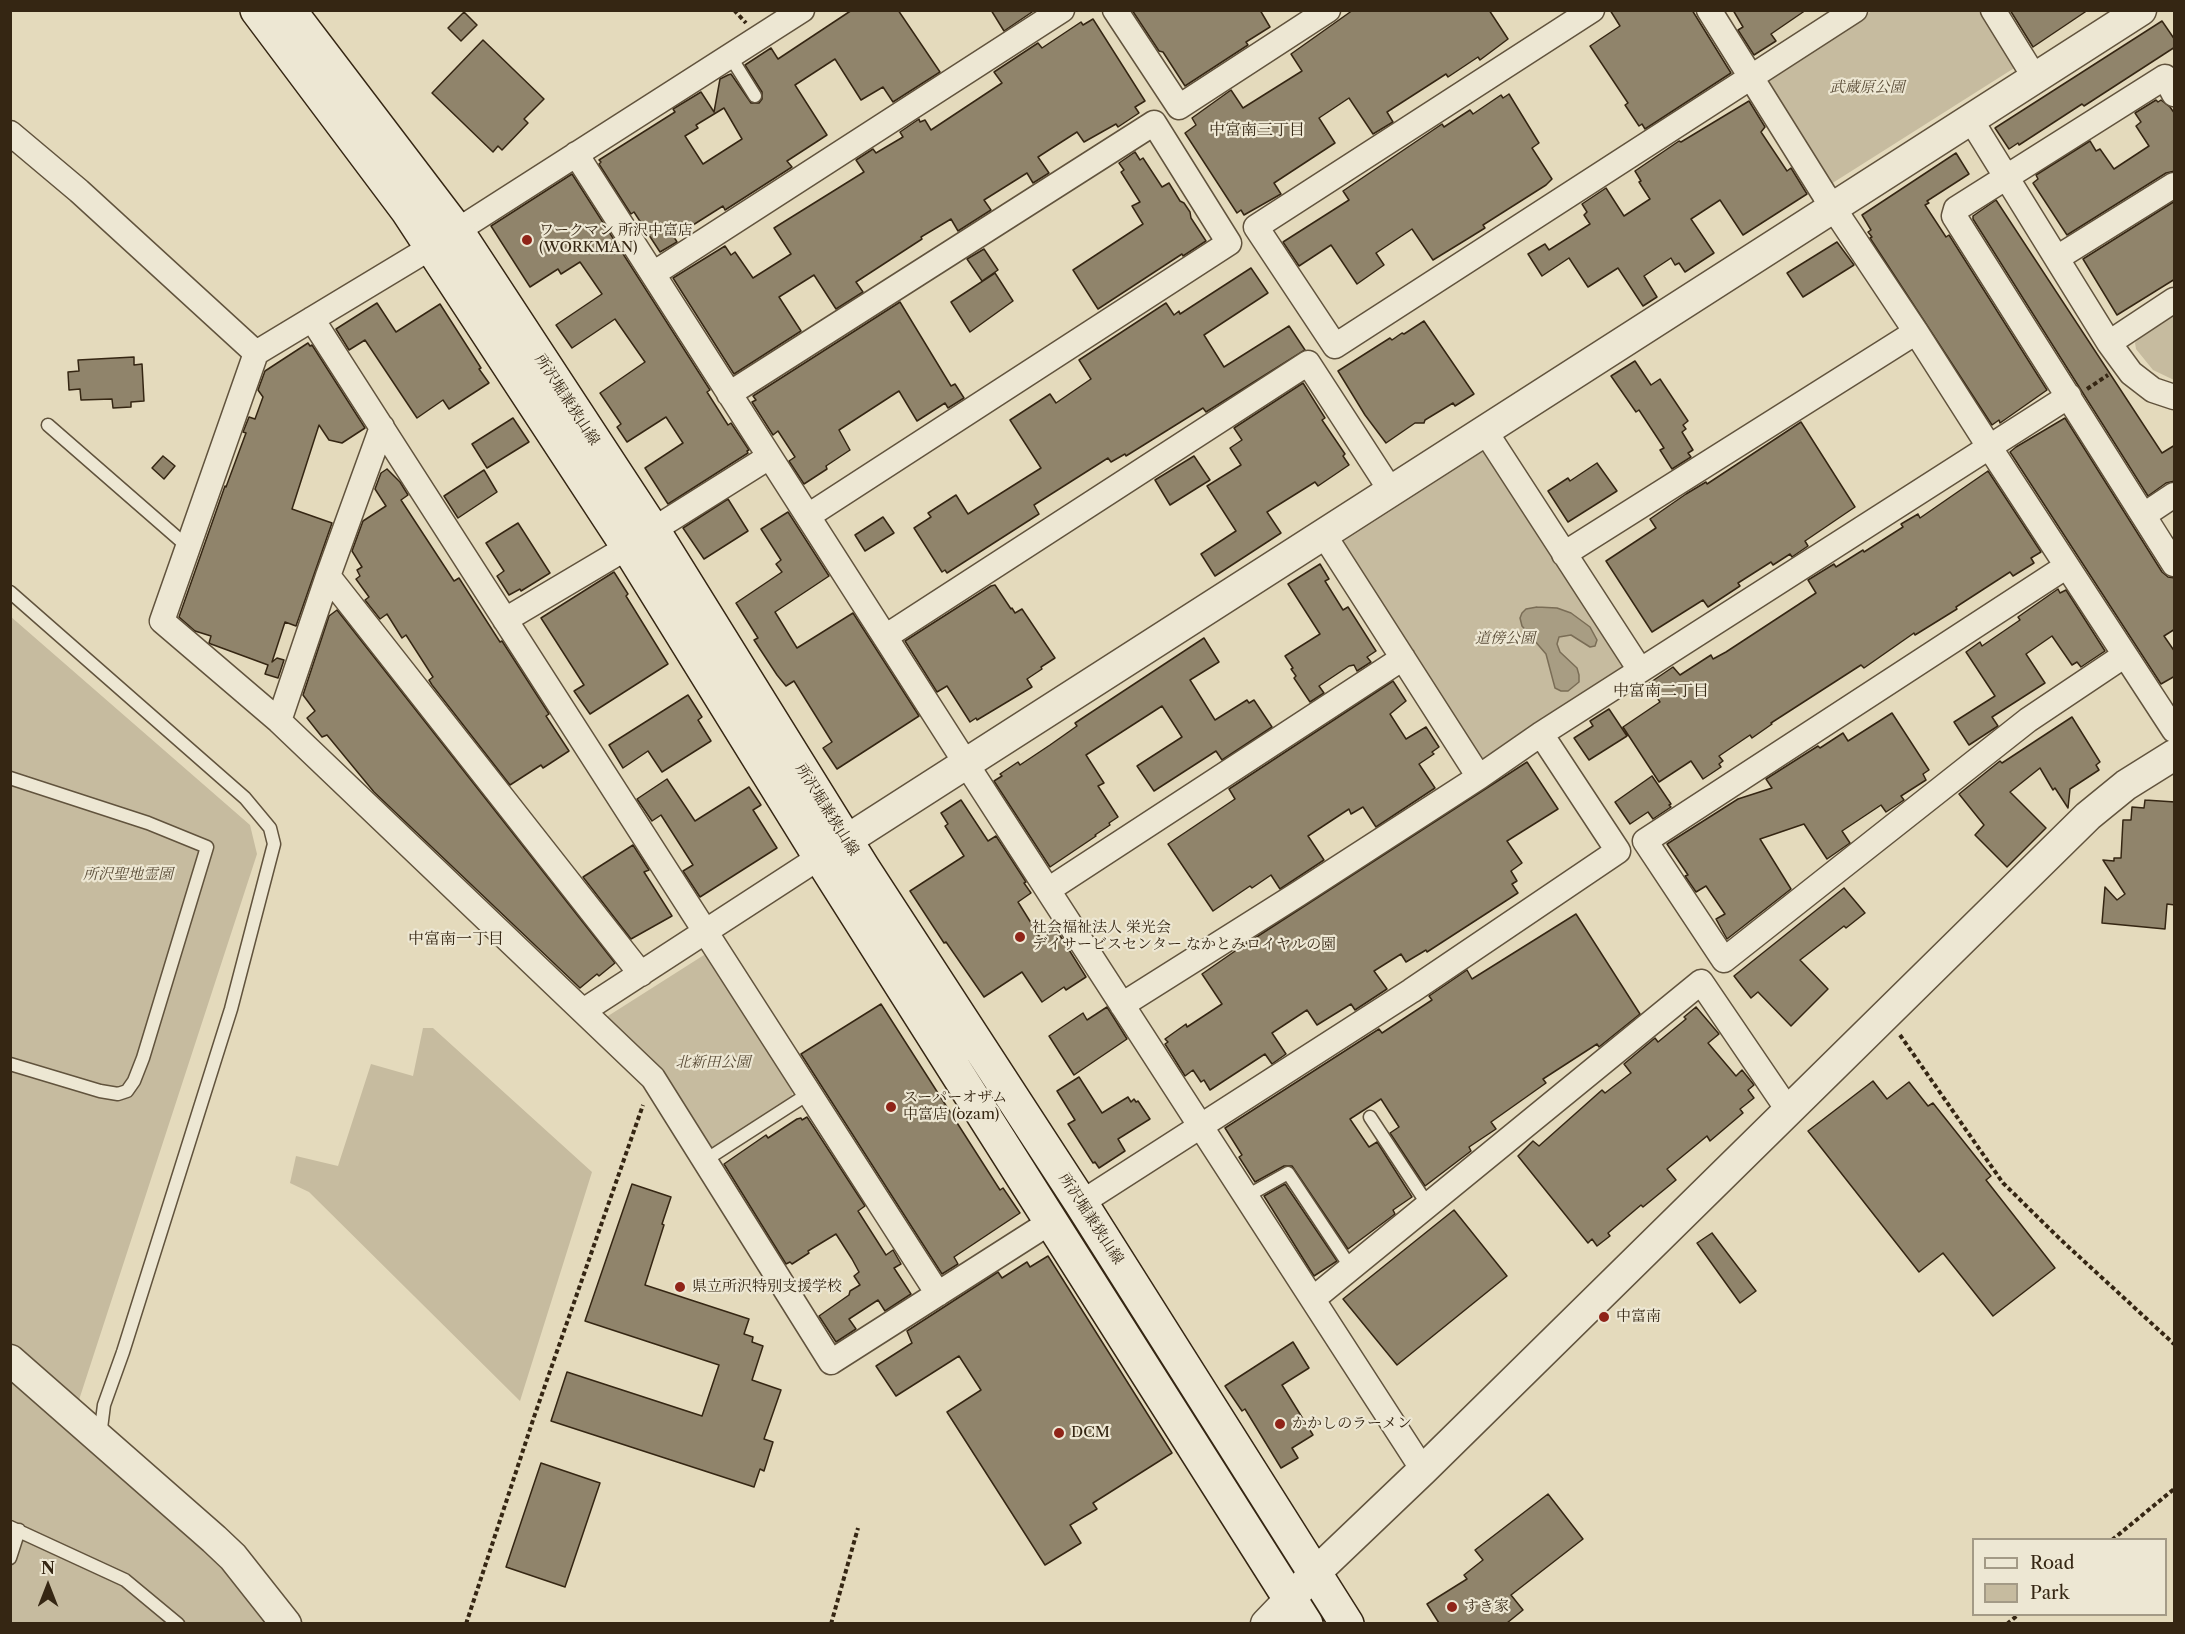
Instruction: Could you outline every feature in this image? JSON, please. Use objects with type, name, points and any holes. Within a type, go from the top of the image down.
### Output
[{"type":"main road","name":"所沢堀兼狭山線","points":[[257,10],[406,210],[444,239]]},
{"type":"main road","name":"所沢堀兼狭山線","points":[[289,10],[444,239],[641,539],[833,849],[1052,1221],[1299,1611]]},
{"type":"main road","name":"所沢堀兼狭山線","points":[[833,849],[869,878],[1081,1203],[1347,1623]]},
{"type":"street","points":[[802,10],[444,239],[256,353],[162,621],[279,721],[653,1078],[831,1362],[1052,1221]]},
{"type":"street","points":[[653,274],[1062,10]]},
{"type":"street","points":[[1115,10],[1179,107],[1328,10]]},
{"type":"street","points":[[1592,10],[1256,227],[1335,346],[1856,10]]},
{"type":"street","points":[[1709,10],[1833,206],[2175,730]]},
{"type":"street","points":[[1993,10],[2035,78]]},
{"type":"street","points":[[583,1011],[2141,10]]},
{"type":"street","points":[[2175,94],[2165,77],[1956,209],[1954,216],[2175,564]]},
{"type":"street","points":[[1971,120],[2109,343],[2140,382],[2153,390],[2175,397]]},
{"type":"street","points":[[729,394],[1154,123],[1229,243],[808,516]]},
{"type":"street","points":[[10,133],[79,191],[256,353]]},
{"type":"street","points":[[576,154],[966,763],[1424,1470]]},
{"type":"street","points":[[2057,258],[2175,185]]},
{"type":"street","points":[[2109,343],[2175,300]]},
{"type":"street","points":[[312,319],[938,1294]]},
{"type":"street","points":[[1564,554],[1916,332]]},
{"type":"street","points":[[885,637],[1308,363],[1391,491]]},
{"type":"street","points":[[1122,1005],[1479,777],[1640,670],[2070,398]]},
{"type":"street","points":[[279,721],[382,427]]},
{"type":"street","points":[[1485,431],[1640,670]]},
{"type":"street","points":[[505,620],[641,539],[770,456]]},
{"type":"street","points":[[2144,515],[2175,495]]},
{"type":"street","points":[[1324,535],[1479,777]]},
{"type":"street","points":[[2067,566],[1645,841],[1724,960],[2028,720],[2125,655]]},
{"type":"street","points":[[328,576],[641,974]]},
{"type":"street","points":[[1048,890],[1403,658]]},
{"type":"street","points":[[1081,1203],[1411,991],[1618,851],[1541,734]]},
{"type":"street","points":[[1266,1623],[1299,1611],[1315,1573],[1424,1470],[2088,816],[2126,785],[2175,755]]},
{"type":"street","points":[[1313,1299],[1701,982],[1788,1110]]},
{"type":"street","points":[[10,1360],[233,1557],[286,1623]]},
{"type":"lane","points":[[730,56],[755,96]]},
{"type":"lane","points":[[48,425],[188,547]]},
{"type":"lane","points":[[10,592],[245,798],[270,828],[274,844],[231,1009],[123,1352],[104,1405],[99,1438]]},
{"type":"lane","points":[[10,778],[148,823],[207,847],[143,1058],[134,1081],[127,1090],[118,1094],[100,1091],[10,1064]]},
{"type":"lane","points":[[704,1161],[808,1094]]},
{"type":"lane","points":[[1370,1117],[1428,1205]]},
{"type":"lane","points":[[1247,1196],[1288,1173],[1351,1268]]},
{"type":"lane","points":[[10,1558],[15,1528],[125,1580],[178,1623]]},
{"type":"path","points":[[2070,398],[2114,371]]},
{"type":"path","points":[[1886,1014],[2003,1183],[2061,1240],[2175,1344]]},
{"type":"path","points":[[465,1623],[534,1417],[653,1078]]},
{"type":"path","points":[[2113,1538],[2175,1489]]},
{"type":"path","points":[[831,1623],[858,1528]]},
{"type":"green space","name":"武蔵原公園","points":[[1872,11],[1984,11],[2019,65],[1831,184],[1766,83],[1766,77]]},
{"type":"green space","points":[[2174,315],[2174,380],[2153,370],[2136,349],[2135,343]]},
{"type":"green space","name":"道傍公園","points":[[1487,449],[1625,662],[1624,671],[1486,760],[1477,759],[1341,543]]},
{"type":"green space","name":"所沢聖地霊園","points":[[10,616],[250,825],[257,854],[77,1406],[213,1543],[275,1623],[11,1623]]},
{"type":"green space","name":"北新田公園","points":[[704,955],[709,957],[793,1089],[792,1098],[710,1150],[606,1024],[608,1016]]},
{"type":"green space","points":[[423,1028],[433,1028],[592,1172],[520,1401],[309,1192],[290,1183],[296,1156],[338,1166],[371,1064],[413,1076]]},
{"type":"shaded area","points":[[1557,608],[1571,613],[1590,627],[1597,640],[1595,646],[1590,647],[1571,635],[1559,637],[1557,644],[1560,652],[1577,668],[1579,675],[1579,682],[1568,691],[1555,688],[1546,654],[1522,626],[1520,618],[1522,613],[1526,609]]},
{"type":"building","points":[[852,10],[898,10],[940,72],[893,102],[883,87],[861,100],[835,59],[795,85],[827,135],[787,161],[792,167],[725,210],[723,206],[674,237],[677,242],[660,252],[634,212],[631,214],[599,164],[601,162],[599,160],[675,112],[673,109],[701,92],[714,112],[720,79],[728,75],[731,74],[751,103],[759,103],[762,99],[762,92],[745,65],[771,48],[778,59]],"holes":[[[724,108],[742,139],[703,164],[685,136],[698,128],[696,125]]]},
{"type":"building","points":[[991,10],[1035,10],[1004,31]]},
{"type":"building","points":[[1132,10],[1260,10],[1270,27],[1246,42],[1248,45],[1185,86]]},
{"type":"building","points":[[1353,10],[1489,10],[1508,39],[1480,60],[1478,57],[1448,77],[1446,74],[1387,112],[1393,122],[1373,134],[1349,98],[1319,118],[1335,143],[1274,183],[1281,194],[1244,215],[1241,210],[1237,213],[1185,133],[1196,125],[1192,118],[1231,90],[1243,108],[1302,71],[1291,54]]},
{"type":"building","points":[[1610,10],[1692,10],[1731,73],[1645,129],[1642,124],[1639,126],[1625,105],[1628,103],[1590,46],[1620,26]]},
{"type":"building","points":[[1733,10],[1806,10],[1771,34],[1776,41],[1754,55],[1738,30],[1743,27]]},
{"type":"building","points":[[2010,10],[2088,10],[2033,47]]},
{"type":"building","points":[[464,12],[477,25],[461,41],[448,28]]},
{"type":"building","points":[[1093,19],[1145,101],[1135,107],[1139,113],[1118,127],[1116,124],[1084,142],[1077,132],[1038,157],[1049,173],[1033,183],[1027,173],[984,200],[991,210],[958,231],[951,219],[921,237],[922,239],[856,282],[863,292],[836,309],[814,275],[779,297],[801,331],[734,374],[673,278],[725,246],[731,255],[735,252],[753,278],[791,254],[774,228],[864,172],[856,160],[873,149],[876,153],[903,137],[900,132],[919,119],[920,122],[925,120],[931,130],[1002,83],[994,72],[1038,43],[1042,48],[1081,22],[1083,25]]},
{"type":"building","points":[[2162,21],[2175,40],[2175,47],[2084,106],[2082,104],[2019,145],[2018,143],[2009,149],[1995,128]]},
{"type":"building","points":[[483,40],[544,99],[524,119],[528,123],[502,150],[498,146],[493,152],[432,93]]},
{"type":"building","points":[[1509,94],[1539,143],[1532,148],[1552,179],[1546,185],[1483,225],[1485,228],[1433,260],[1412,229],[1376,253],[1384,265],[1357,284],[1331,245],[1299,266],[1283,242],[1349,200],[1343,191],[1442,124],[1444,127],[1470,110],[1473,114],[1501,95],[1503,98]]},
{"type":"building","points":[[2156,100],[2158,102],[2161,100],[2175,114],[2175,171],[2166,173],[2067,235],[2033,183],[2038,179],[2036,175],[2090,141],[2096,151],[2100,149],[2114,169],[2149,146],[2136,126],[2141,122],[2135,113]]},
{"type":"building","points":[[1749,101],[1765,127],[1761,132],[1787,171],[1791,168],[1807,194],[1743,235],[1720,200],[1691,219],[1714,253],[1685,272],[1679,263],[1675,265],[1671,258],[1644,276],[1657,297],[1643,306],[1618,268],[1588,287],[1569,258],[1542,276],[1528,254],[1545,244],[1549,250],[1590,224],[1584,215],[1587,212],[1582,204],[1606,188],[1624,216],[1650,199],[1635,171],[1679,141],[1681,142]]},
{"type":"building","points":[[1135,152],[1140,160],[1143,158],[1162,187],[1169,183],[1190,212],[1191,218],[1206,241],[1098,309],[1073,270],[1143,224],[1132,206],[1140,202],[1121,172],[1124,170],[1119,163]]},
{"type":"building","points":[[1956,153],[1969,174],[1927,201],[1929,203],[1925,205],[1946,237],[1949,235],[2047,390],[2000,423],[1999,420],[1992,425],[1870,238],[1872,237],[1868,232],[1871,230],[1862,215]]},
{"type":"building","points":[[572,174],[710,390],[707,392],[728,425],[731,423],[749,450],[748,453],[668,504],[645,468],[683,443],[666,417],[627,442],[617,427],[621,424],[600,393],[645,362],[615,319],[572,348],[556,325],[602,294],[580,262],[561,274],[558,269],[530,287],[491,226]]},
{"type":"building","points":[[1996,200],[2162,453],[2175,445],[2175,481],[2166,483],[2148,496],[1973,219],[1973,216]]},
{"type":"building","points":[[2175,201],[2175,279],[2117,315],[2083,259]]},
{"type":"building","points":[[1837,242],[1854,265],[1803,297],[1787,273]]},
{"type":"building","points":[[984,249],[998,270],[982,281],[967,259]]},
{"type":"building","points":[[1251,268],[1268,293],[1204,335],[1224,367],[1289,326],[1305,350],[1206,412],[1203,408],[1126,456],[1125,454],[1111,462],[1108,458],[1034,505],[1039,514],[947,573],[945,570],[942,572],[914,528],[931,517],[928,513],[956,495],[968,514],[1041,468],[1010,420],[1050,394],[1056,403],[1091,379],[1079,360],[1166,303],[1174,315],[1179,311],[1180,314]]},
{"type":"building","points":[[995,273],[1013,301],[970,332],[951,302]]},
{"type":"building","points":[[900,302],[951,386],[955,384],[964,398],[948,408],[945,403],[917,421],[899,391],[839,430],[850,450],[804,484],[789,461],[795,457],[778,431],[773,435],[752,402],[756,400],[753,396]]},
{"type":"building","points":[[377,303],[396,332],[440,304],[489,383],[449,409],[443,400],[417,418],[365,340],[349,350],[336,329]]},
{"type":"building","points":[[1424,321],[1474,394],[1455,406],[1453,403],[1425,420],[1424,423],[1415,423],[1386,443],[1365,415],[1338,371],[1390,338],[1392,340],[1404,334]]},
{"type":"building","points":[[308,343],[312,345],[365,428],[342,443],[329,440],[319,425],[292,509],[332,523],[296,626],[285,622],[272,662],[277,658],[284,660],[278,678],[265,674],[268,665],[209,643],[211,636],[195,631],[179,617],[246,433],[243,432],[249,417],[255,419],[263,397],[258,390],[265,371]]},
{"type":"building","points":[[134,357],[134,365],[142,364],[144,401],[131,402],[131,407],[113,408],[112,399],[81,400],[80,389],[69,390],[68,372],[79,371],[78,360]]},
{"type":"building","points":[[1635,361],[1651,385],[1660,379],[1688,421],[1683,425],[1686,429],[1682,432],[1693,450],[1688,453],[1691,457],[1672,469],[1660,450],[1664,448],[1639,410],[1636,412],[1611,376]]},
{"type":"building","points":[[1303,383],[1325,418],[1322,420],[1345,454],[1343,456],[1349,465],[1318,486],[1315,482],[1267,512],[1281,533],[1215,576],[1201,554],[1236,531],[1207,486],[1241,465],[1230,448],[1242,440],[1234,428]]},
{"type":"building","points":[[513,418],[529,442],[487,468],[472,444]]},
{"type":"building","points":[[2065,418],[2162,572],[2168,577],[2175,578],[2175,629],[2164,636],[2175,652],[2175,676],[2161,684],[2010,452]]},
{"type":"building","points":[[1801,422],[1855,507],[1805,541],[1808,546],[1792,557],[1790,554],[1773,565],[1771,562],[1738,583],[1740,586],[1708,607],[1703,600],[1652,632],[1606,561],[1656,528],[1650,519]]},
{"type":"building","points":[[163,456],[175,466],[164,479],[152,468]]},
{"type":"building","points":[[1194,456],[1210,480],[1170,505],[1155,480]]},
{"type":"building","points":[[1597,463],[1617,491],[1568,522],[1548,491],[1568,478],[1570,481]]},
{"type":"building","points":[[387,469],[400,482],[408,495],[401,500],[454,581],[459,578],[500,642],[502,641],[549,714],[546,716],[569,751],[543,768],[541,765],[510,785],[432,685],[429,680],[433,677],[406,635],[402,638],[387,614],[380,619],[365,600],[369,597],[356,579],[360,576],[357,570],[362,567],[352,551],[363,521],[386,506],[375,489],[381,473]]},
{"type":"building","points":[[484,470],[497,492],[458,518],[444,496]]},
{"type":"building","points":[[1988,471],[2041,552],[2031,558],[2034,563],[2013,576],[2010,572],[1864,668],[1861,665],[1771,723],[1752,738],[1750,735],[1719,756],[1723,761],[1719,764],[1721,767],[1703,779],[1691,761],[1659,782],[1623,727],[1660,702],[1648,684],[1673,667],[1680,675],[1711,655],[1713,659],[1726,652],[1816,593],[1808,580],[1834,564],[1836,567],[1863,550],[1864,552],[1903,527],[1901,524],[1918,514],[1920,518]]},
{"type":"building","points":[[728,499],[748,531],[704,559],[683,528]]},
{"type":"building","points":[[788,512],[829,576],[775,612],[797,648],[853,613],[919,716],[837,769],[823,748],[832,742],[794,681],[786,686],[777,675],[754,640],[758,638],[736,603],[782,572],[776,564],[781,560],[761,529]]},
{"type":"building","points":[[883,517],[894,533],[865,551],[855,535]]},
{"type":"building","points":[[518,523],[550,573],[521,591],[520,589],[509,595],[497,576],[504,571],[486,543]]},
{"type":"building","points":[[1320,564],[1329,579],[1325,581],[1343,610],[1348,607],[1376,651],[1367,657],[1371,662],[1357,671],[1354,665],[1349,666],[1319,686],[1324,693],[1310,702],[1294,678],[1296,676],[1291,669],[1293,668],[1285,656],[1320,634],[1288,584]]},
{"type":"building","points":[[614,572],[668,664],[590,714],[574,691],[584,685],[541,618]]},
{"type":"building","points":[[995,585],[1015,613],[1022,609],[1055,658],[1027,679],[1032,687],[970,722],[947,686],[937,692],[905,641]]},
{"type":"building","points":[[2058,589],[2060,593],[2066,590],[2105,651],[2081,667],[2077,662],[2072,665],[2052,636],[2026,654],[2045,683],[1992,717],[1998,726],[1969,745],[1954,722],[1995,696],[1966,652],[1980,642],[1982,646],[2020,620],[2018,617]]},
{"type":"building","points":[[337,610],[615,963],[599,976],[597,974],[580,988],[374,792],[327,735],[322,737],[307,718],[315,711],[303,695],[329,616]]},
{"type":"building","points":[[1204,638],[1219,662],[1190,680],[1215,720],[1247,700],[1249,703],[1254,700],[1272,727],[1222,760],[1216,751],[1154,791],[1137,766],[1182,737],[1162,706],[1086,755],[1104,783],[1098,786],[1118,817],[1096,836],[1050,867],[994,781],[1002,776],[1000,774],[1018,762],[1020,765],[1050,745],[1077,726],[1075,723]]},
{"type":"building","points":[[1393,681],[1406,701],[1390,714],[1406,739],[1426,727],[1439,747],[1432,752],[1434,754],[1419,764],[1435,788],[1376,827],[1363,807],[1351,814],[1349,809],[1308,836],[1324,860],[1280,889],[1271,875],[1213,911],[1168,844],[1235,799],[1229,789]]},
{"type":"building","points":[[688,695],[702,717],[698,720],[711,741],[662,772],[648,751],[623,768],[609,745]]},
{"type":"building","points":[[1609,709],[1627,736],[1589,760],[1574,738],[1593,726],[1590,721]]},
{"type":"building","points":[[1892,713],[1929,770],[1923,774],[1926,780],[1901,796],[1904,800],[1886,812],[1881,805],[1842,831],[1850,843],[1827,859],[1804,824],[1760,839],[1791,889],[1727,939],[1716,919],[1725,914],[1706,886],[1696,892],[1685,876],[1688,875],[1667,844],[1738,799],[1772,788],[1766,779],[1818,746],[1820,748],[1843,733],[1848,741]]},
{"type":"building","points":[[2072,717],[2100,762],[2096,765],[2099,770],[2070,789],[2068,808],[2055,788],[2053,790],[2040,768],[2010,792],[2046,828],[2007,867],[1975,835],[1984,825],[1959,794],[2000,761],[2002,763]]},
{"type":"building","points":[[1527,762],[1558,809],[1507,841],[1522,863],[1511,871],[1517,881],[1512,884],[1518,893],[1427,952],[1426,950],[1406,962],[1401,954],[1374,971],[1387,989],[1355,1010],[1351,1004],[1317,1025],[1307,1010],[1272,1033],[1286,1054],[1272,1064],[1265,1054],[1210,1090],[1204,1080],[1201,1082],[1193,1070],[1185,1076],[1165,1044],[1168,1042],[1165,1039],[1222,1004],[1202,974]]},
{"type":"building","points":[[1652,776],[1671,807],[1653,819],[1648,812],[1630,824],[1615,802]]},
{"type":"building","points":[[667,779],[695,821],[749,787],[761,805],[753,810],[777,848],[700,897],[683,871],[693,865],[661,815],[652,821],[637,799]]},
{"type":"building","points":[[961,800],[988,841],[996,836],[1026,882],[1024,883],[1031,893],[1018,902],[1041,939],[1056,929],[1086,977],[1066,990],[1064,987],[1042,1002],[1022,972],[984,997],[946,942],[944,943],[910,891],[964,856],[945,826],[948,824],[941,813]]},
{"type":"building","points":[[2145,800],[2175,802],[2175,905],[2167,904],[2165,929],[2102,923],[2105,887],[2117,900],[2125,894],[2103,860],[2114,861],[2114,858],[2121,858],[2123,820],[2131,820],[2132,807],[2144,808]]},
{"type":"building","points":[[633,845],[649,870],[644,872],[672,916],[631,939],[583,877]]},
{"type":"building","points":[[1844,888],[1865,913],[1800,960],[1828,989],[1791,1026],[1758,992],[1751,998],[1734,976]]},
{"type":"building","points":[[1576,914],[1640,1014],[1599,1047],[1597,1044],[1543,1079],[1546,1083],[1491,1122],[1496,1129],[1469,1147],[1471,1151],[1425,1186],[1390,1133],[1399,1127],[1381,1099],[1350,1119],[1369,1147],[1377,1142],[1412,1197],[1393,1210],[1395,1214],[1348,1249],[1292,1166],[1284,1166],[1255,1182],[1239,1157],[1242,1155],[1225,1128],[1379,1029],[1382,1033],[1432,1000],[1429,996],[1467,970],[1472,979]]},
{"type":"building","points":[[881,1004],[1000,1190],[1003,1188],[1020,1213],[954,1257],[958,1264],[942,1274],[801,1054]]},
{"type":"building","points":[[1107,1007],[1127,1039],[1074,1075],[1049,1036],[1083,1013],[1087,1020]]},
{"type":"building","points":[[1696,1007],[1719,1034],[1708,1043],[1736,1076],[1742,1070],[1754,1085],[1748,1090],[1754,1098],[1740,1109],[1743,1113],[1710,1141],[1707,1136],[1667,1169],[1676,1180],[1643,1207],[1641,1205],[1608,1233],[1610,1236],[1597,1246],[1592,1239],[1588,1243],[1518,1156],[1533,1141],[1539,1146],[1602,1090],[1605,1093],[1631,1073],[1624,1064],[1655,1038],[1658,1042],[1686,1019],[1684,1017]]},
{"type":"building","points":[[1079,1077],[1102,1113],[1128,1097],[1131,1102],[1134,1099],[1138,1101],[1150,1119],[1118,1139],[1125,1151],[1099,1168],[1095,1162],[1093,1163],[1068,1124],[1075,1120],[1057,1091]]},
{"type":"building","points":[[1873,1081],[1887,1099],[1909,1082],[1928,1106],[1933,1103],[1991,1176],[1986,1180],[2055,1268],[1993,1316],[1943,1253],[1919,1272],[1808,1131]]},
{"type":"building","points":[[807,1117],[865,1206],[858,1211],[886,1255],[893,1250],[901,1264],[894,1268],[911,1294],[885,1311],[878,1300],[849,1319],[856,1329],[836,1342],[819,1316],[860,1285],[854,1276],[859,1272],[852,1259],[836,1234],[792,1264],[790,1262],[786,1264],[724,1164],[766,1135],[768,1138],[797,1119],[802,1120]]},
{"type":"building","points":[[632,1184],[671,1197],[645,1285],[749,1319],[744,1334],[753,1337],[752,1342],[763,1346],[752,1380],[781,1390],[764,1439],[773,1442],[764,1471],[760,1469],[754,1487],[551,1421],[567,1372],[702,1416],[719,1365],[585,1321]]},
{"type":"building","points":[[1285,1184],[1337,1261],[1314,1276],[1264,1196]]},
{"type":"building","points":[[1454,1210],[1507,1276],[1397,1365],[1343,1299]]},
{"type":"building","points":[[1712,1233],[1756,1291],[1740,1303],[1697,1243]]},
{"type":"building","name":"DCM","points":[[1048,1256],[1172,1453],[1093,1503],[1097,1509],[1070,1525],[1081,1543],[1045,1565],[947,1412],[981,1390],[959,1356],[896,1396],[876,1366],[912,1343],[907,1331],[998,1272],[1002,1278],[1027,1262],[1030,1267]]},
{"type":"building","points":[[1293,1342],[1309,1368],[1282,1385],[1313,1435],[1292,1448],[1298,1458],[1281,1468],[1245,1409],[1242,1411],[1225,1386]]},
{"type":"building","points":[[541,1463],[600,1483],[565,1587],[506,1567]]},
{"type":"building","points":[[1548,1494],[1583,1539],[1511,1595],[1523,1610],[1507,1623],[1439,1623],[1427,1604],[1467,1579],[1464,1575],[1483,1560],[1475,1550]]},
{"type":"place","name":"ワークマン 所沢中富店 (WORKMAN)","points":[[527,240]]},
{"type":"place","name":"社会福祉法人 栄光会 デイサービスセンター なかとみロイヤルの園","points":[[1020,937]]},
{"type":"place","name":"スーパーオザム 中富店 (ozam)","points":[[891,1107]]},
{"type":"place","name":"県立所沢特別支援学校","points":[[680,1287]]},
{"type":"place","name":"中富南","points":[[1604,1317]]},
{"type":"place","name":"かかしのラーメン","points":[[1280,1424]]},
{"type":"place","name":"DCM","points":[[1059,1433]]},
{"type":"place","name":"すき家","points":[[1452,1607]]},
{"type":"district","name":"中富南三丁目","points":[[1257,130]]},
{"type":"district","name":"中富南二丁目","points":[[1661,691]]},
{"type":"district","name":"中富南一丁目","points":[[456,939]]}]
